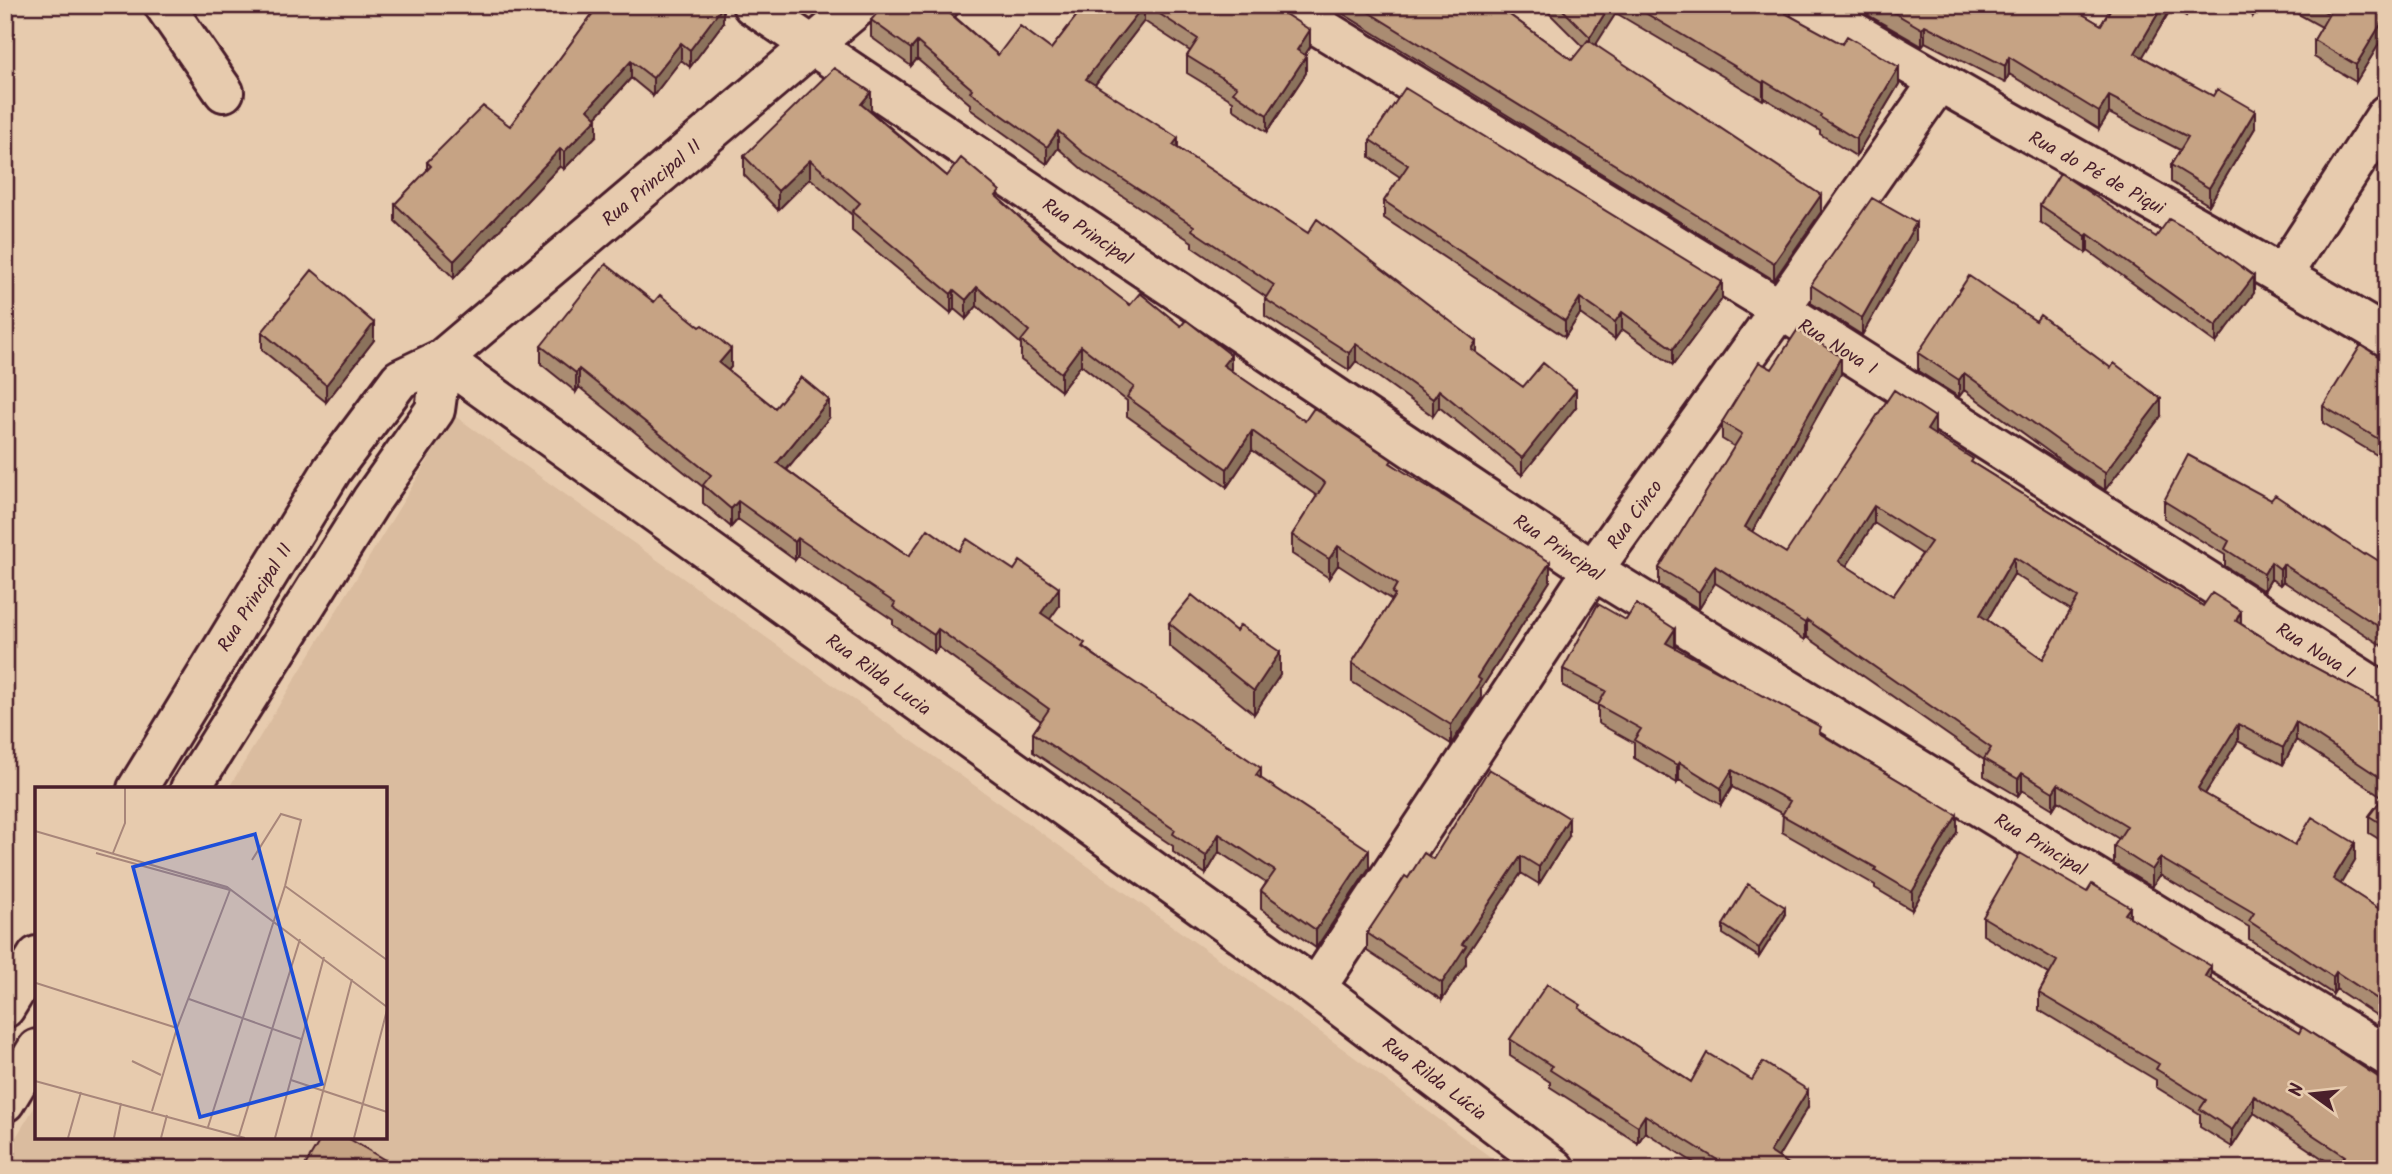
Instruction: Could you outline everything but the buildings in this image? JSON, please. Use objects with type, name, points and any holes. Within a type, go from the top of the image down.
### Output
[{"type":"street","points":[[164,5],[224,92]]},
{"type":"street","name":"Rua Principal","points":[[752,5],[1594,570],[2387,1056]]},
{"type":"street","name":"Rua Principal II","points":[[138,787],[332,470],[400,379],[442,359],[860,5]]},
{"type":"street","name":"Rua Nova I","points":[[1284,5],[1780,309],[2387,695]]},
{"type":"street","name":"Rua do Pé de Piqui","points":[[1808,5],[1938,83],[2282,275],[2387,337]]},
{"type":"street","name":"Rua Cinco","points":[[1317,988],[1594,570],[1938,83]]},
{"type":"street","points":[[2282,275],[2387,114]]},
{"type":"street","points":[[191,787],[372,501],[435,410],[442,359]]},
{"type":"street","name":"Rua Rilda Lucia","points":[[442,359],[1317,988]]},
{"type":"street","points":[[5,1008],[35,959]]},
{"type":"street","name":"Rua Rilda Lúcia","points":[[1317,988],[1548,1167]]},
{"type":"street","points":[[5,1102],[24,1053]]},
{"type":"shaded area","points":[[455,416],[1286,1007],[1504,1167],[5,1169],[5,1155],[35,1106],[35,1139],[387,1139],[387,787],[229,787]]}]
